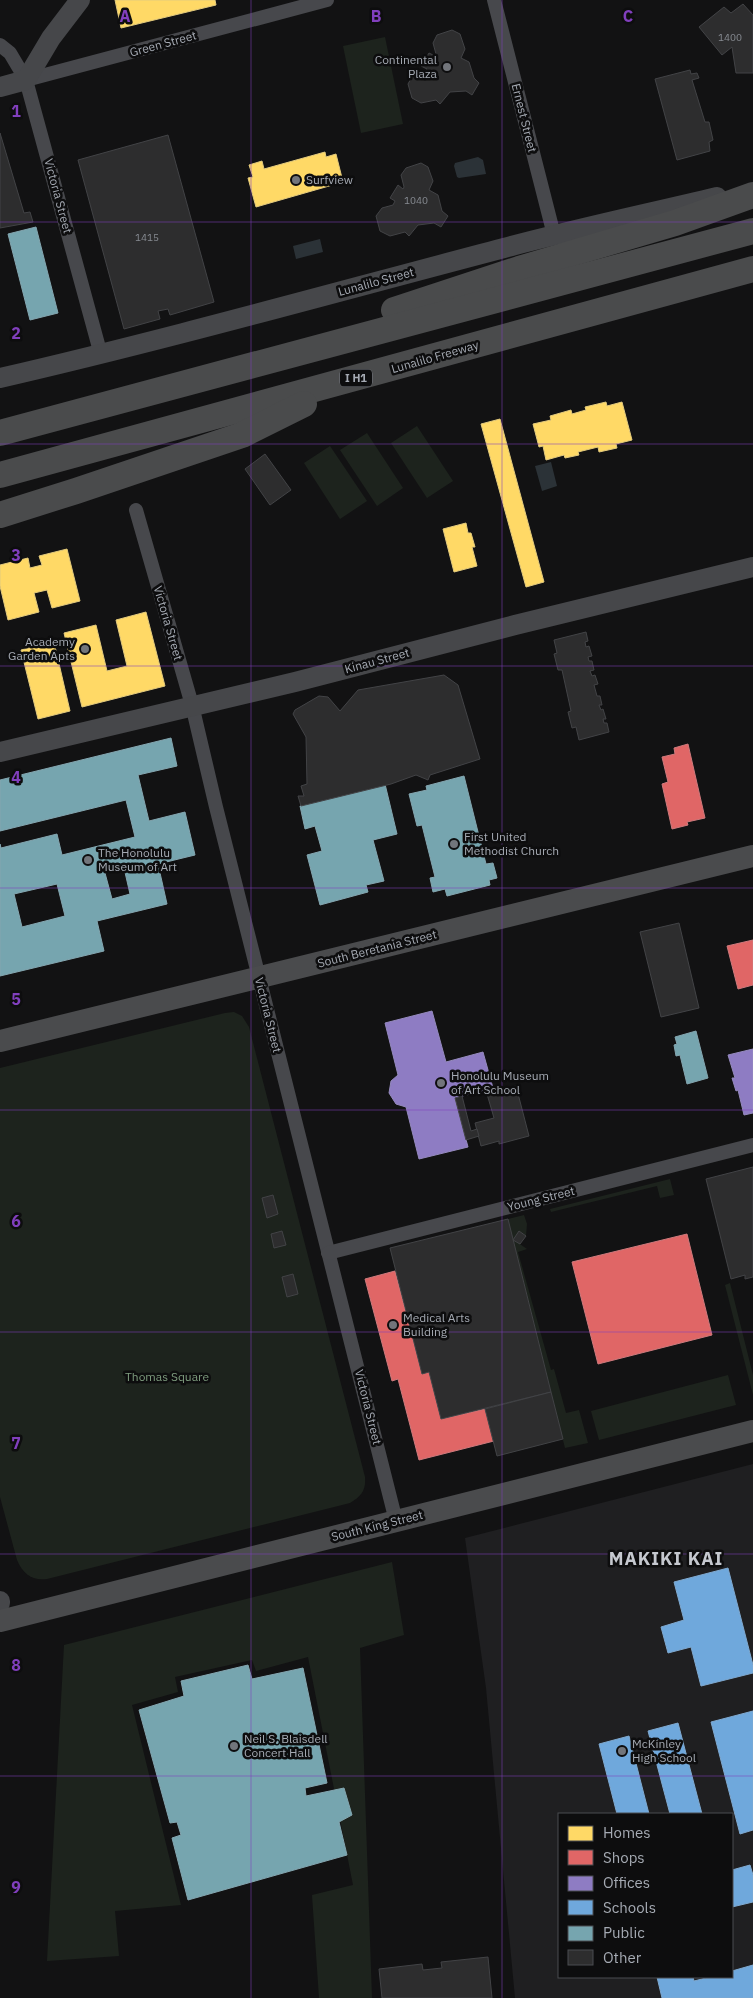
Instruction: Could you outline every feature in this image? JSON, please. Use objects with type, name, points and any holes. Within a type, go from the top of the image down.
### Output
[{"type":"highway","points":[[110,404],[519,269],[675,223],[753,195]]},
{"type":"highway","points":[[4,431],[753,231]]},
{"type":"highway","name":"Lunalilo Freeway","points":[[0,475],[753,269]]},
{"type":"highway","points":[[0,515],[76,492],[242,435],[360,377]]},
{"type":"main road","points":[[26,80],[50,38],[80,0]]},
{"type":"main road","name":"Green Street","points":[[0,87],[26,80]]},
{"type":"main road","name":"Lunalilo Street","points":[[0,378],[100,355],[554,235],[753,189]]},
{"type":"main road","name":"Kinau Street","points":[[0,752],[295,682],[511,626],[753,567]]},
{"type":"main road","name":"South Beretania Street","points":[[0,1041],[753,856]]},
{"type":"main road","name":"South King Street","points":[[0,1621],[753,1431]]},
{"type":"street","name":"Green Street","points":[[26,80],[327,0]]},
{"type":"street","name":"Ernest Street","points":[[494,0],[554,235]]},
{"type":"street","name":"Victoria Street","points":[[0,45],[10,53],[26,80],[100,355]]},
{"type":"street","name":"Victoria Street","points":[[136,510],[192,706],[258,977],[396,1522]]},
{"type":"street","name":"Young Street","points":[[328,1253],[753,1145]]},
{"type":"shaded area","points":[[478,157],[483,160],[486,174],[457,177],[455,163]]},
{"type":"shaded area","points":[[320,239],[323,252],[296,259],[293,246]]},
{"type":"shaded area","points":[[551,462],[557,486],[542,491],[535,466]]},
{"type":"shaded area","name":"McKinley High School","points":[[753,1464],[753,1998],[515,1998],[486,1688],[465,1538]]},
{"type":"green space","points":[[385,37],[403,124],[361,133],[343,46]]},
{"type":"green space","points":[[417,426],[453,481],[427,498],[391,443]]},
{"type":"green space","points":[[367,433],[403,488],[377,506],[340,450]]},
{"type":"green space","points":[[330,446],[367,501],[340,519],[304,463]]},
{"type":"green space","name":"Thomas Square","points":[[234,1012],[242,1016],[249,1027],[365,1477],[364,1489],[358,1498],[350,1503],[47,1579],[32,1578],[25,1573],[17,1560],[0,1497],[0,1068]]},
{"type":"green space","points":[[670,1179],[674,1195],[660,1198],[657,1186],[551,1212],[550,1209]]},
{"type":"green space","points":[[524,1215],[527,1224],[526,1236],[519,1231],[514,1240],[527,1249],[518,1252],[551,1370],[554,1369],[566,1413],[579,1410],[588,1443],[565,1448],[508,1219]]},
{"type":"green space","points":[[730,1283],[753,1375],[753,1395],[725,1285]]},
{"type":"green space","points":[[728,1375],[736,1405],[599,1440],[591,1411]]},
{"type":"green space","points":[[392,1562],[404,1635],[360,1648],[372,1998],[319,1998],[312,1895],[353,1885],[308,1657],[256,1671],[252,1660],[175,1677],[178,1692],[132,1705],[181,1905],[115,1911],[119,1956],[47,1961],[64,1645]]},
{"type":"building: Homes","points":[[115,0],[215,0],[216,5],[121,28]]},
{"type":"building: Homes","name":"Surfview","points":[[325,152],[326,157],[336,154],[343,182],[256,207],[248,178],[253,177],[249,165],[262,161],[264,169]]},
{"type":"building: Homes","points":[[606,402],[607,406],[622,402],[632,440],[616,444],[617,448],[599,452],[598,447],[578,452],[579,455],[565,458],[564,455],[546,460],[543,446],[539,447],[533,424],[551,420],[550,416],[571,410],[572,414],[586,410],[585,407]]},
{"type":"building: Homes","points":[[500,419],[544,582],[526,587],[481,424]]},
{"type":"building: Homes","points":[[466,523],[468,533],[471,533],[475,547],[472,547],[477,566],[454,572],[443,529]]},
{"type":"building: Homes","points":[[67,549],[80,601],[52,608],[47,590],[34,593],[39,612],[8,620],[0,586],[0,565],[28,558],[30,568],[42,565],[39,556]]},
{"type":"building: Homes","name":"Academy Garden Apts","points":[[146,612],[165,686],[82,707],[64,633],[96,625],[107,671],[127,666],[116,620]]},
{"type":"building: Homes","points":[[54,642],[70,711],[38,719],[21,650]]},
{"type":"building: Shops","points":[[688,744],[705,818],[687,822],[688,825],[672,829],[662,784],[668,782],[662,757],[675,754],[674,748]]},
{"type":"building: Shops","points":[[753,940],[753,985],[738,989],[727,946]]},
{"type":"building: Shops","points":[[687,1234],[712,1335],[598,1364],[572,1262]]},
{"type":"building: Shops","name":"Medical Arts Building","points":[[395,1271],[422,1374],[429,1372],[441,1419],[485,1409],[494,1441],[419,1460],[398,1379],[392,1381],[365,1279]]},
{"type":"building: Offices","name":"Honolulu Museum of Art School","points":[[432,1011],[446,1062],[483,1052],[493,1088],[455,1098],[468,1147],[419,1159],[406,1107],[396,1104],[389,1093],[391,1081],[398,1075],[385,1023]]},
{"type":"building: Offices","points":[[753,1049],[753,1113],[744,1115],[738,1090],[736,1091],[732,1078],[735,1078],[728,1055]]},
{"type":"building: Schools","points":[[728,1568],[753,1665],[753,1673],[701,1686],[691,1647],[668,1653],[661,1627],[684,1620],[674,1582]]},
{"type":"building: Schools","points":[[753,1711],[753,1830],[740,1834],[711,1722]]},
{"type":"building: Schools","points":[[678,1723],[702,1813],[670,1813],[648,1731]]},
{"type":"building: Schools","points":[[629,1736],[649,1813],[617,1813],[599,1744]]},
{"type":"building: Schools","points":[[750,1865],[753,1875],[753,1902],[733,1907],[733,1870]]},
{"type":"building: Schools","points":[[753,1965],[753,1998],[662,1998],[657,1978],[693,1978],[694,1981],[706,1978],[733,1978],[733,1971]]},
{"type":"building: Public","points":[[36,227],[58,313],[30,320],[8,234]]},
{"type":"building: Public","name":"The Honolulu Museum of Art","points":[[171,738],[177,766],[138,775],[149,821],[185,812],[195,855],[158,864],[167,904],[97,921],[104,951],[0,976],[0,844],[1,848],[57,834],[62,855],[135,837],[126,800],[0,831],[0,780]],"holes":[[[124,868],[130,894],[112,899],[105,873]],[[57,884],[65,916],[22,927],[14,894]]]},
{"type":"building: Public","name":"First United Methodist Church","points":[[464,776],[486,864],[493,863],[497,878],[489,880],[490,885],[447,896],[445,889],[433,892],[430,878],[435,877],[422,825],[417,826],[409,794],[427,790],[426,786]]},
{"type":"building: Public","points":[[385,784],[397,834],[373,840],[384,881],[366,885],[368,892],[320,905],[307,855],[322,851],[315,826],[305,829],[300,806]]},
{"type":"building: Public","points":[[696,1031],[708,1078],[687,1084],[680,1055],[676,1056],[674,1045],[677,1044],[675,1037]]},
{"type":"building: Public","name":"Neil S. Blaisdell Concert Hall","points":[[248,1665],[252,1679],[303,1668],[327,1783],[305,1788],[306,1796],[344,1788],[352,1815],[339,1822],[347,1855],[188,1900],[172,1838],[181,1835],[177,1822],[170,1823],[139,1710],[184,1696],[181,1681]]},
{"type":"building: Other","points":[[743,4],[753,15],[753,73],[736,73],[732,47],[722,55],[699,27],[724,7],[731,13]]},
{"type":"building: Other","name":"Continental Plaza","points":[[452,30],[460,34],[465,49],[461,58],[469,62],[474,78],[479,83],[472,95],[466,91],[450,92],[440,104],[436,100],[421,103],[412,98],[408,84],[413,75],[425,72],[427,69],[421,66],[429,53],[435,56],[433,43],[437,35]]},
{"type":"building: Other","points":[[690,70],[691,74],[697,73],[699,78],[692,80],[705,122],[709,122],[713,140],[709,142],[710,151],[677,160],[655,79]]},
{"type":"building: Other","points":[[0,133],[24,213],[30,212],[33,222],[0,228]]},
{"type":"building: Other","points":[[168,135],[214,302],[170,315],[168,309],[158,311],[160,319],[124,329],[78,160]]},
{"type":"building: Other","points":[[421,163],[428,167],[433,181],[429,190],[438,195],[442,211],[448,216],[441,227],[434,223],[418,225],[409,236],[405,232],[390,236],[380,231],[376,216],[382,208],[393,205],[395,201],[390,198],[398,185],[403,189],[401,175],[406,168]]},
{"type":"building: Other","points":[[265,454],[291,490],[270,505],[245,469]]},
{"type":"building: Other","points":[[586,632],[588,641],[585,642],[586,647],[589,646],[592,656],[588,657],[589,661],[592,661],[594,670],[590,671],[592,676],[595,675],[598,684],[594,685],[597,696],[600,696],[602,705],[599,705],[601,710],[603,709],[606,719],[603,719],[604,723],[607,723],[609,732],[579,740],[576,727],[572,728],[568,712],[571,711],[562,670],[558,670],[554,654],[557,653],[554,640]]},
{"type":"building: Other","points":[[444,675],[458,685],[480,759],[430,775],[428,780],[416,775],[391,784],[301,806],[298,796],[304,796],[301,786],[307,784],[306,737],[293,714],[295,710],[319,696],[328,697],[340,711],[358,690]]},
{"type":"building: Other","points":[[679,923],[699,1008],[661,1017],[640,932]]},
{"type":"building: Other","points":[[516,1086],[529,1136],[499,1144],[499,1141],[481,1146],[475,1123],[494,1118],[487,1094]]},
{"type":"building: Other","points":[[462,1096],[471,1131],[477,1129],[479,1136],[466,1140],[455,1098]]},
{"type":"building: Other","points":[[753,1167],[753,1277],[745,1279],[745,1275],[731,1279],[706,1179]]},
{"type":"building: Other","points":[[273,1195],[278,1214],[267,1218],[262,1198]]},
{"type":"building: Other","points":[[508,1219],[551,1392],[441,1419],[429,1372],[422,1374],[390,1248]]},
{"type":"building: Other","points":[[282,1231],[286,1245],[274,1248],[271,1234]]},
{"type":"building: Other","points":[[519,1231],[526,1236],[520,1244],[513,1240]]},
{"type":"building: Other","points":[[293,1274],[298,1294],[287,1297],[282,1277]]},
{"type":"building: Other","points":[[551,1392],[563,1439],[497,1456],[485,1409]]},
{"type":"building: Other","points":[[488,1957],[492,1998],[382,1998],[379,1969],[422,1964],[423,1970],[442,1968],[441,1962]]},
{"type":"place","name":"Continental Plaza","points":[[447,67]]},
{"type":"place","name":"Surfview","points":[[296,180]]},
{"type":"place","name":"Academy Garden Apts","points":[[85,649]]},
{"type":"place","name":"First United Methodist Church","points":[[454,844]]},
{"type":"place","name":"The Honolulu Museum of Art","points":[[88,860]]},
{"type":"place","name":"Honolulu Museum of Art School","points":[[441,1083]]},
{"type":"place","name":"Medical Arts Building","points":[[393,1325]]},
{"type":"place","name":"Neil S. Blaisdell Concert Hall","points":[[234,1746]]},
{"type":"place","name":"McKinley High School","points":[[622,1751]]},
{"type":"district","name":"MAKIKI KAI","points":[[666,1559]]}]
